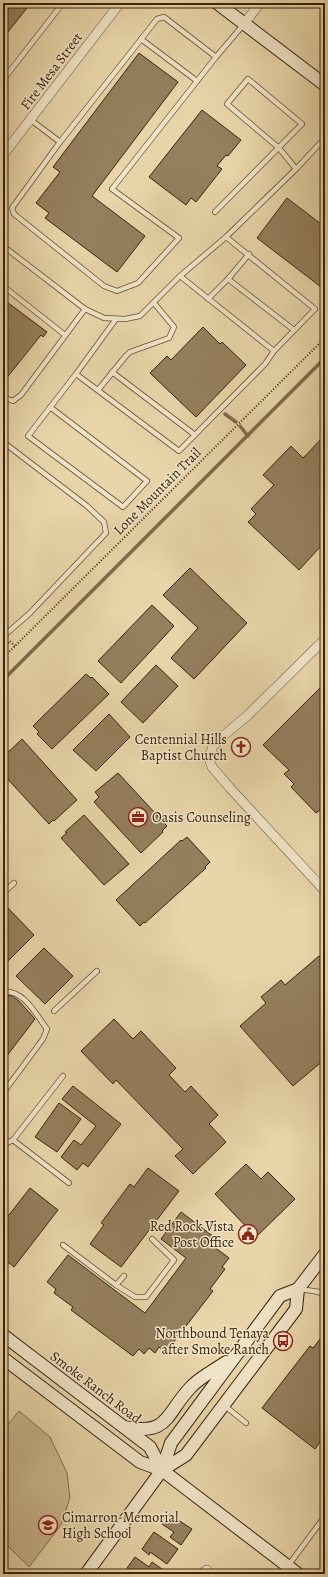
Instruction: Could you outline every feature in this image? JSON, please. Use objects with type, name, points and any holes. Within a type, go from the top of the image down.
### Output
[{"type":"main road","points":[[217,3],[325,85]]},
{"type":"main road","points":[[86,1574],[162,1470],[171,1443],[235,1356],[280,1296],[298,1288],[325,1254]]},
{"type":"main road","points":[[162,1470],[186,1455],[296,1309],[298,1288]]},
{"type":"main road","name":"Smoke Ranch Road","points":[[3,1336],[150,1447],[162,1470]]},
{"type":"main road","points":[[122,1426],[146,1430],[162,1423],[191,1386],[235,1356]]},
{"type":"main road","name":"Smoke Ranch Road","points":[[3,1358],[140,1462],[162,1470],[298,1574]]},
{"type":"street","name":"Fire Mesa Street","points":[[3,155],[120,3]]},
{"type":"street","points":[[244,24],[260,3]]},
{"type":"street","points":[[325,639],[247,716],[223,736],[214,746],[210,755],[212,767],[325,891]]},
{"type":"lane","points":[[3,80],[63,3]]},
{"type":"lane","points":[[216,57],[164,17],[157,19],[60,142],[12,208],[14,214],[104,286],[117,290],[138,283],[179,238],[112,189],[216,57],[244,24]]},
{"type":"lane","points":[[141,39],[197,81]]},
{"type":"lane","points":[[215,212],[279,148],[302,124],[248,79],[227,104],[279,148],[296,169]]},
{"type":"lane","points":[[31,120],[60,142]]},
{"type":"lane","points":[[3,246],[85,309],[104,318],[125,319],[140,316],[180,276],[226,237],[296,169],[325,138]]},
{"type":"lane","points":[[76,374],[179,451],[265,364],[274,351],[315,309],[249,254],[226,237]]},
{"type":"lane","points":[[208,299],[228,279],[249,254]]},
{"type":"lane","points":[[180,276],[274,351]]},
{"type":"lane","points":[[228,279],[294,330]]},
{"type":"lane","points":[[3,286],[65,335]]},
{"type":"lane","points":[[98,390],[130,352],[169,338],[174,327],[154,303]]},
{"type":"lane","points":[[3,397],[13,401],[21,395],[85,309]]},
{"type":"lane","points":[[50,407],[147,482],[123,507],[28,436],[116,319]]},
{"type":"lane","points":[[112,372],[195,435]]},
{"type":"lane","points":[[3,442],[87,506],[104,522],[106,533],[29,614],[7,633],[3,633]]},
{"type":"lane","points":[[3,893],[14,883]]},
{"type":"lane","points":[[54,1011],[97,971]]},
{"type":"lane","points":[[3,992],[8,991],[20,995],[47,1029],[43,1039],[3,1093]]},
{"type":"lane","points":[[3,1146],[13,1140],[63,1076]]},
{"type":"lane","points":[[13,1140],[69,1183]]},
{"type":"lane","points":[[63,1245],[135,1297],[146,1297],[174,1260],[152,1239]]},
{"type":"lane","points":[[116,1284],[124,1276]]},
{"type":"lane","points":[[298,1288],[319,1292],[325,1297]]},
{"type":"lane","points":[[223,1405],[246,1423]]},
{"type":"lane","points":[[288,1566],[325,1516]]},
{"type":"path","name":"Lone Mountain Trail","points":[[3,658],[325,338]]},
{"type":"path","points":[[3,644],[6,645],[10,641],[15,646]]},
{"type":"shaded area","points":[[19,1411],[50,1437],[67,1473],[70,1498],[61,1525],[29,1567],[3,1541],[3,1431]]},
{"type":"building","points":[[3,3],[31,3],[3,38]]},
{"type":"building","points":[[139,53],[178,82],[92,196],[145,236],[117,272],[45,218],[49,213],[36,203],[60,172],[53,167]]},
{"type":"building","points":[[202,110],[241,140],[228,156],[226,155],[217,166],[222,169],[196,202],[191,198],[186,205],[149,177]]},
{"type":"building","points":[[287,198],[325,227],[325,290],[257,238]]},
{"type":"building","points":[[3,299],[47,332],[43,337],[41,335],[5,380],[3,378]]},
{"type":"building","points":[[203,327],[220,344],[222,342],[246,365],[196,417],[150,373],[167,356],[171,360]]},
{"type":"building","points":[[325,435],[325,547],[324,548],[321,546],[299,570],[248,522],[256,514],[251,509],[274,485],[263,475],[291,446],[303,458]]},
{"type":"building","points":[[190,568],[247,623],[194,679],[171,658],[198,628],[163,595]]},
{"type":"building","points":[[152,605],[174,626],[121,683],[98,661]]},
{"type":"building","points":[[156,665],[178,686],[143,723],[121,702]]},
{"type":"building","points":[[86,674],[91,678],[92,677],[109,694],[52,749],[37,734],[39,732],[33,726]]},
{"type":"building","points":[[325,683],[325,815],[320,810],[316,813],[291,787],[294,784],[284,774],[289,770],[263,745]]},
{"type":"building","points":[[109,714],[130,737],[96,771],[73,750]]},
{"type":"building","points":[[22,739],[77,800],[49,824],[3,774],[3,757]]},
{"type":"building","points":[[118,773],[167,826],[162,831],[163,832],[141,853],[94,802],[99,797],[95,792]]},
{"type":"building","points":[[84,815],[129,864],[104,885],[61,838],[67,833],[65,832]]},
{"type":"building","points":[[187,837],[210,862],[205,867],[206,868],[140,926],[116,900],[181,840],[182,841]]},
{"type":"building","points":[[7,907],[34,935],[3,966],[3,911]]},
{"type":"building","points":[[44,948],[73,976],[45,1004],[16,976]]},
{"type":"building","points":[[319,956],[325,962],[325,1059],[293,1086],[240,1026],[266,1003],[261,997],[281,980],[285,985]]},
{"type":"building","points":[[3,995],[12,996],[19,1001],[35,1019],[3,1061]]},
{"type":"building","points":[[114,1019],[133,1039],[141,1031],[176,1068],[169,1075],[185,1092],[191,1086],[218,1115],[209,1124],[226,1142],[193,1174],[175,1156],[183,1149],[116,1080],[113,1084],[81,1051]]},
{"type":"building","points":[[73,1086],[121,1124],[88,1167],[83,1163],[77,1170],[61,1157],[74,1140],[81,1145],[96,1126],[62,1099]]},
{"type":"building","points":[[59,1103],[81,1119],[57,1152],[35,1137]]},
{"type":"building","points":[[246,1164],[261,1179],[268,1172],[295,1199],[256,1237],[215,1194]]},
{"type":"building","points":[[148,1168],[179,1191],[121,1267],[90,1244],[104,1225],[101,1223],[130,1184],[134,1187]]},
{"type":"building","points":[[30,1188],[58,1210],[14,1267],[3,1258],[3,1219],[7,1214],[9,1215]]},
{"type":"building","points":[[181,1212],[214,1237],[209,1243],[229,1258],[222,1267],[225,1269],[210,1289],[213,1291],[166,1352],[159,1347],[155,1353],[149,1348],[144,1354],[139,1349],[133,1356],[71,1310],[73,1307],[54,1293],[56,1289],[47,1282],[68,1255],[145,1313],[186,1258],[161,1239]]},
{"type":"building","points":[[325,1333],[325,1435],[315,1449],[262,1408],[310,1346],[313,1348]]},
{"type":"building","points":[[169,1514],[192,1529],[181,1545],[170,1537],[174,1532],[162,1524]]},
{"type":"building","points":[[154,1532],[178,1549],[167,1564],[150,1552],[149,1555],[142,1549]]},
{"type":"building","points":[[135,1557],[149,1567],[152,1562],[162,1569],[159,1574],[136,1574],[127,1568]]},
{"type":"building","points":[[241,1570],[246,1574],[238,1574]]},
{"type":"waterway","points":[[3,680],[325,358]]},
{"type":"waterway","points":[[225,414],[236,422]]},
{"type":"waterway","points":[[240,426],[248,436]]},
{"type":"place","name":"Centennial Hills Baptist Church","points":[[241,747]]},
{"type":"place","name":"Oasis Counseling","points":[[138,817]]},
{"type":"place","name":"Red Rock Vista Post Office","points":[[248,1234]]},
{"type":"place","name":"Northbound Tenaya after Smoke Ranch","points":[[283,1341]]},
{"type":"place","name":"Cimarron-Memorial High School","points":[[48,1525]]}]
